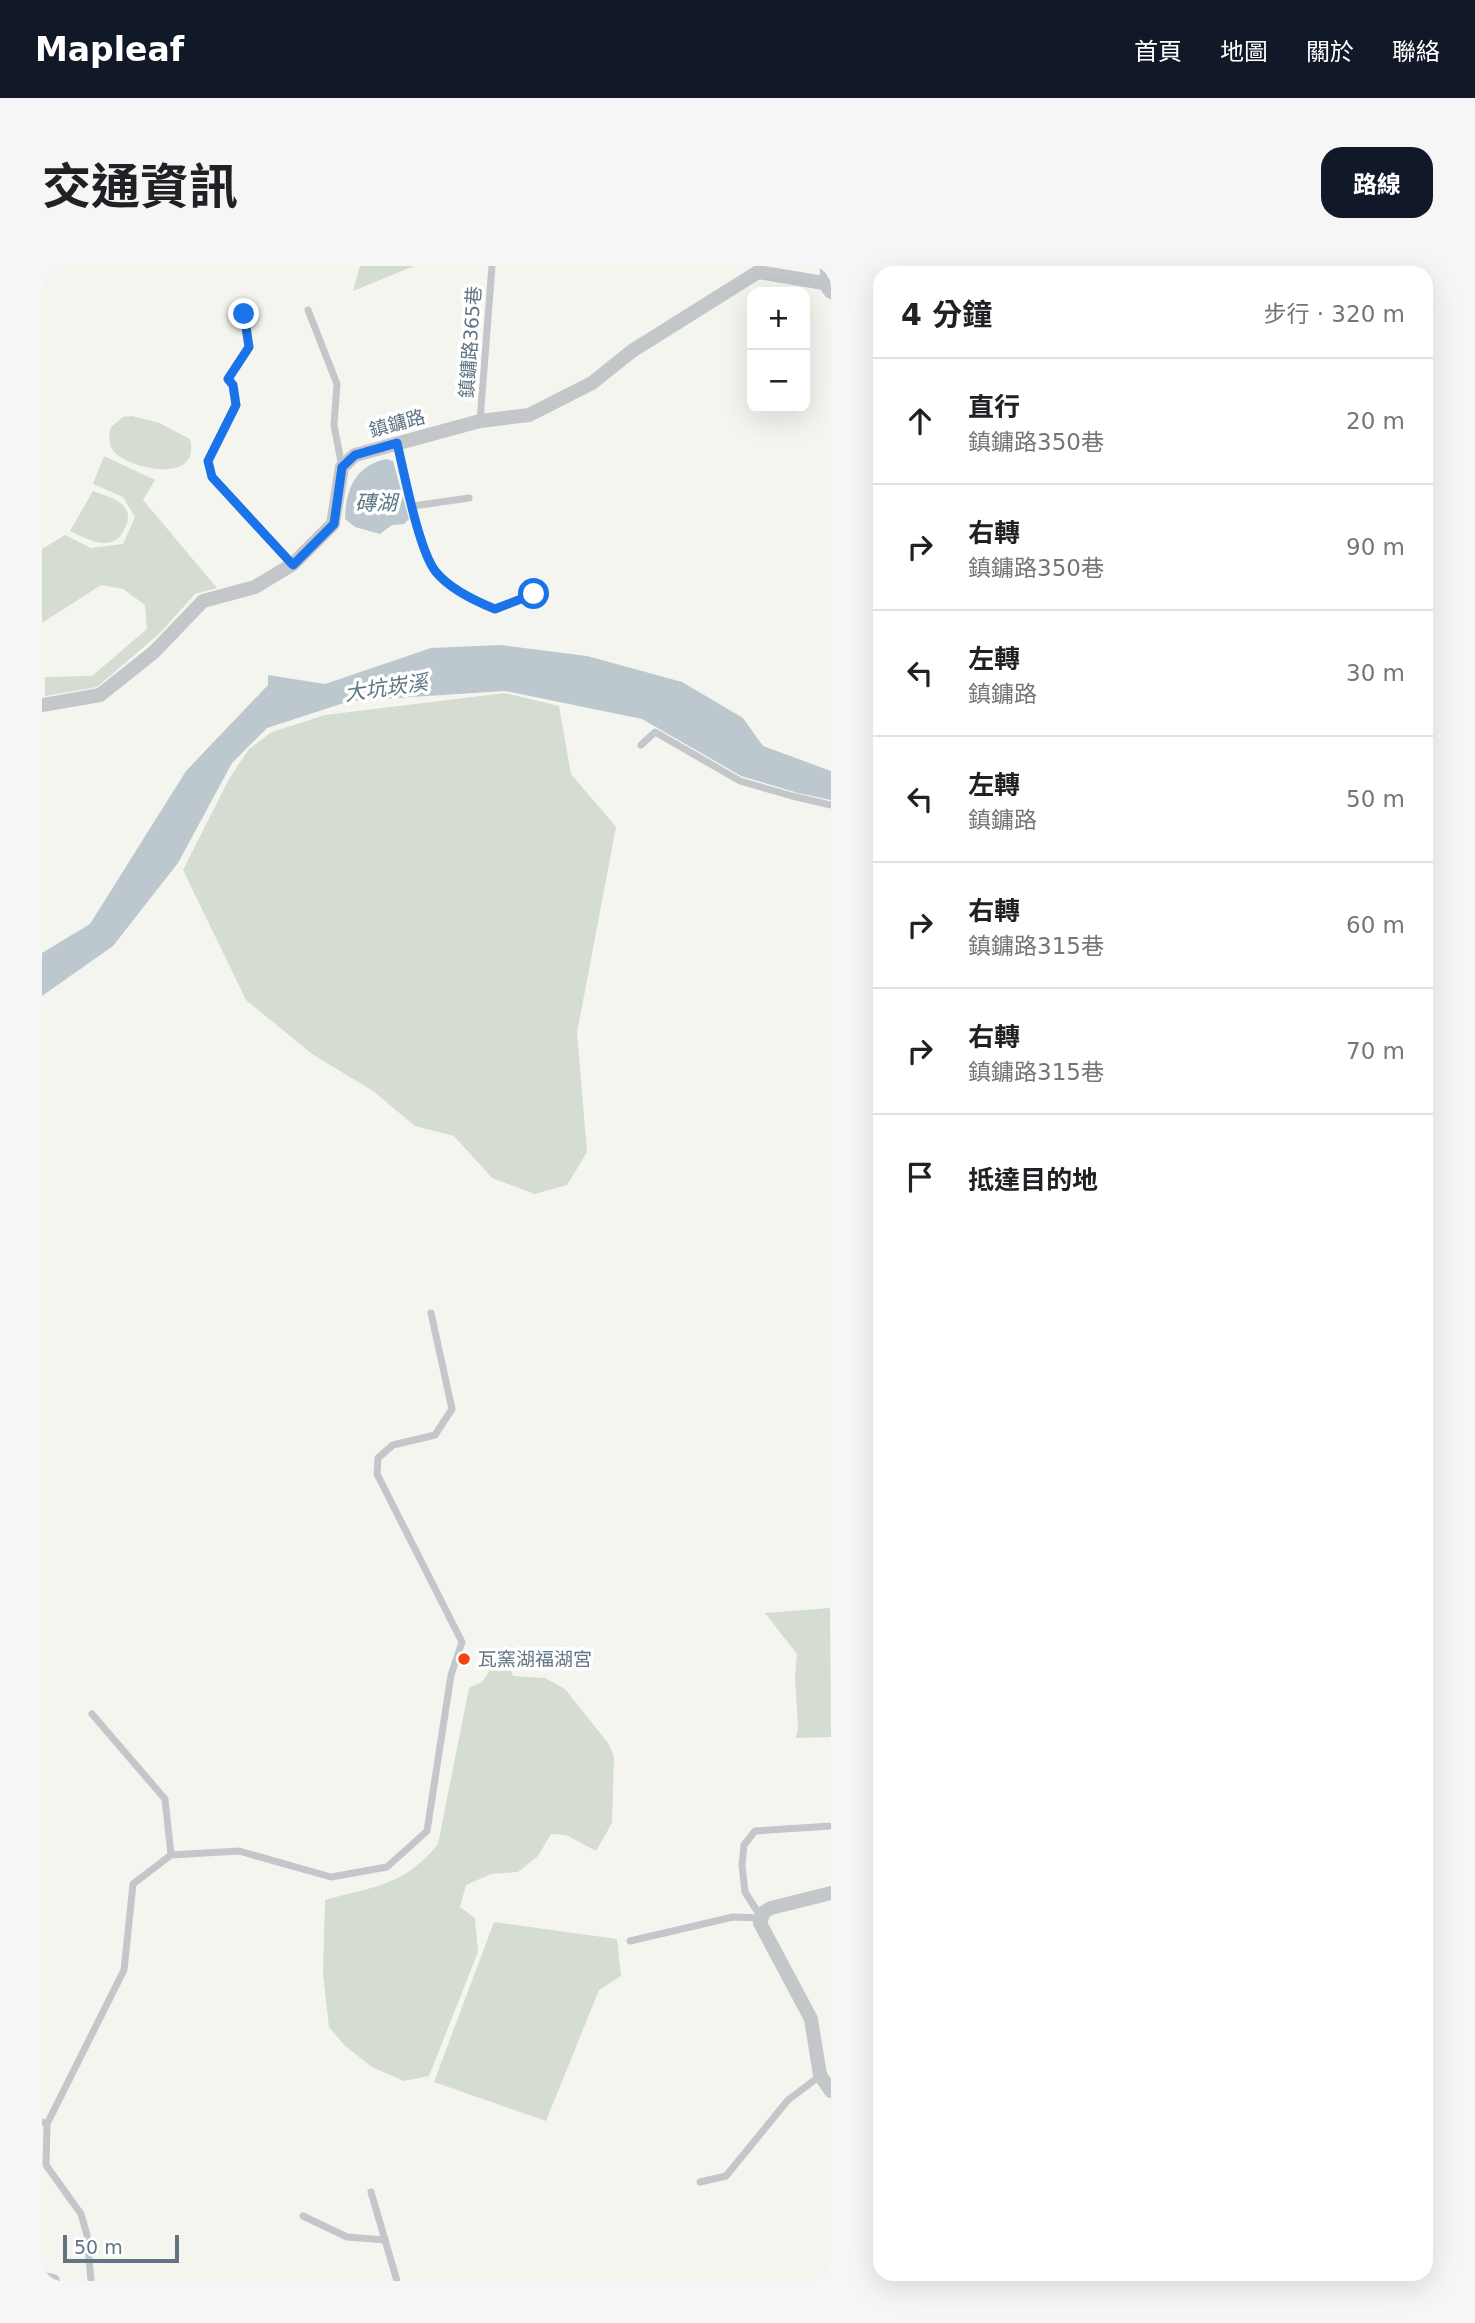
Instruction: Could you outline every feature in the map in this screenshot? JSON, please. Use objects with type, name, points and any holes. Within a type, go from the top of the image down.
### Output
[{"type":"street","name":"鎮鏞路","points":[[342,467],[355,455],[397,443],[480,421],[529,415],[592,383],[632,351],[758,272],[827,288]]},
{"type":"street","points":[[42,705],[100,695],[154,652],[203,601],[255,587],[293,565],[334,524],[342,467]]},
{"type":"street","points":[[831,1893],[771,1908],[764,1912],[760,1923],[811,2019],[820,2075],[831,2091]]},
{"type":"street","points":[[42,2279],[53,2281]]},
{"type":"lane","name":"鎮鏞路365巷","points":[[480,421],[492,266]]},
{"type":"lane","points":[[823,266],[827,288]]},
{"type":"lane","points":[[308,310],[337,384],[334,425],[342,467]]},
{"type":"lane","points":[[244,314],[249,347],[228,379],[233,385],[236,405],[208,461],[212,477],[293,565]]},
{"type":"lane","points":[[397,443],[425,555],[436,573],[473,600],[495,609],[534,594]]},
{"type":"lane","points":[[413,506],[470,498]]},
{"type":"lane","points":[[641,746],[655,732],[740,781],[831,804]]},
{"type":"lane","points":[[91,2281],[87,2235],[81,2214],[46,2165],[44,2123],[124,1970],[133,1884],[171,1854],[239,1851],[331,1877],[387,1867],[427,1831],[451,1675],[462,1642],[377,1474],[378,1458],[393,1445],[436,1435],[452,1409],[431,1313]]},
{"type":"lane","points":[[92,1714],[165,1799],[171,1854]]},
{"type":"lane","points":[[762,1918],[745,1892],[742,1865],[744,1845],[755,1831],[831,1826]]},
{"type":"lane","points":[[630,1941],[733,1917],[762,1918]]},
{"type":"lane","points":[[701,2182],[726,2176],[788,2100],[820,2075]]},
{"type":"lane","points":[[372,2192],[397,2281]]},
{"type":"lane","points":[[303,2216],[346,2237],[385,2240]]},
{"type":"shaded area","points":[[360,266],[414,266],[353,291]]},
{"type":"shaded area","points":[[132,416],[159,423],[190,439],[191,454],[184,463],[173,468],[160,469],[145,467],[119,456],[110,444],[111,427],[123,417]]},
{"type":"shaded area","points":[[104,456],[155,480],[143,500],[217,588],[195,594],[160,633],[97,687],[45,696],[45,677],[92,676],[147,629],[145,605],[123,589],[101,585],[42,623],[42,549],[65,535],[91,548],[123,544],[135,517],[123,497],[93,484]]},
{"type":"shaded area","points":[[93,491],[121,503],[128,514],[123,533],[113,542],[97,542],[70,531]]},
{"type":"shaded area","points":[[505,693],[559,706],[571,774],[616,827],[577,1033],[587,1152],[567,1185],[535,1194],[492,1178],[454,1136],[415,1126],[373,1091],[312,1054],[246,1000],[183,870],[229,779],[249,749],[272,732],[325,715]]},
{"type":"shaded area","points":[[830,1608],[831,1737],[796,1738],[797,1654],[765,1613]]},
{"type":"shaded area","points":[[504,1650],[513,1676],[545,1678],[565,1689],[608,1743],[614,1756],[612,1823],[596,1851],[566,1835],[551,1834],[538,1856],[518,1872],[491,1874],[466,1885],[460,1907],[475,1918],[478,1952],[429,2076],[404,2081],[372,2067],[345,2046],[329,2027],[323,1974],[325,1900],[388,1882],[413,1868],[438,1844],[469,1688],[482,1682]]},
{"type":"shaded area","points":[[494,1922],[617,1939],[621,1976],[599,1990],[546,2121],[434,2082]]},
{"type":"water","name":"磚湖","points":[[386,459],[393,461],[409,519],[404,524],[392,525],[380,534],[355,527],[345,519],[347,498],[354,480],[367,467]]},
{"type":"water","name":"大坑崁溪","points":[[500,645],[587,656],[682,682],[743,718],[763,746],[831,771],[831,800],[741,776],[642,719],[505,691],[350,701],[267,728],[232,763],[178,863],[113,946],[42,996],[42,953],[90,924],[186,771],[268,685],[268,675],[325,684],[431,648]]},
{"type":"place","name":"瓦窯湖福湖宮","points":[[464,1659]]},
{"type":"route","points":[[244,314],[249,347],[228,379],[233,385],[236,405],[208,461],[212,477],[293,565],[334,524],[342,467],[355,455],[397,443],[425,555],[436,573],[473,600],[495,609],[534,594]]}]
